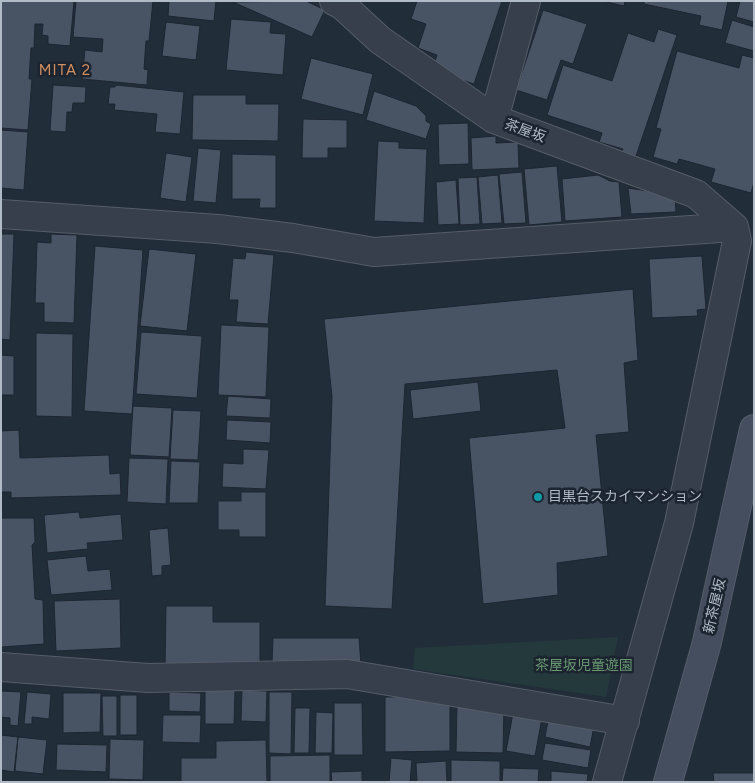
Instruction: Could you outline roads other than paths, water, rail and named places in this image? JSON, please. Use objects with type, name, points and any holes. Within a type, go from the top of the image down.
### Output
[{"type":"street","name":"茶屋坂","points":[[334,1],[342,5],[380,40],[494,119],[696,194],[734,226]]},
{"type":"street","points":[[494,119],[526,1]]},
{"type":"street","points":[[1,214],[218,229],[293,238],[374,252],[734,226],[737,241],[679,522],[607,782]]},
{"type":"street","name":"新茶屋坂","points":[[668,782],[707,642],[754,429]]},
{"type":"street","points":[[1,667],[148,678],[347,674],[624,722]]},
{"type":"place","name":"目黒台スカイマンション","points":[[538,497]]},
{"type":"district","name":"MITA 2","points":[[65,71]]},
{"type":"park label","name":"茶屋坂児童遊園","points":[[584,666]]}]
